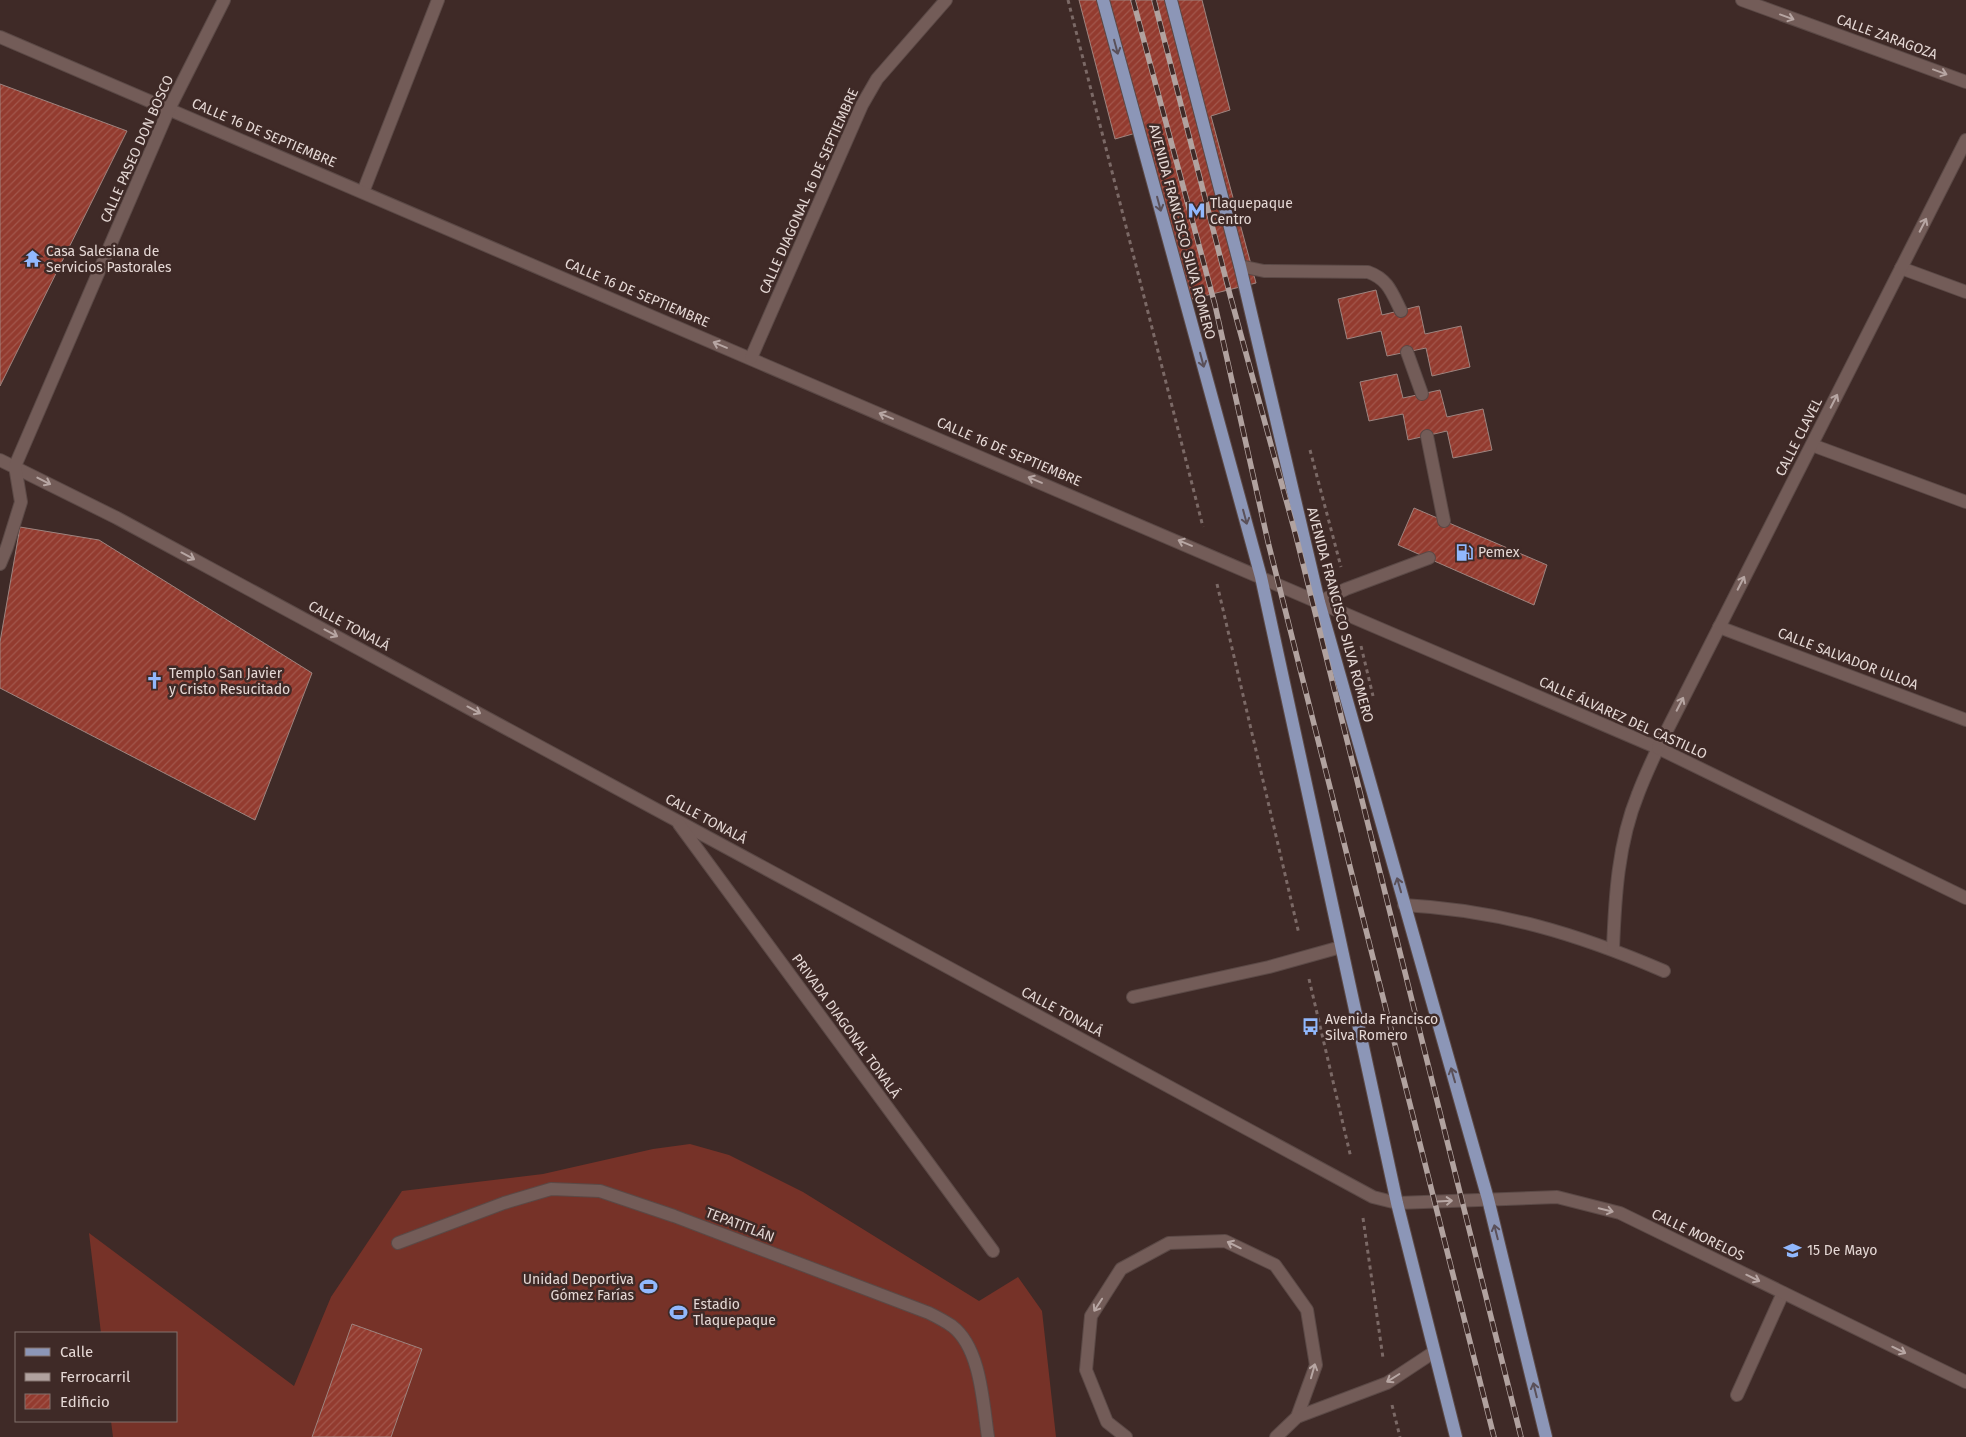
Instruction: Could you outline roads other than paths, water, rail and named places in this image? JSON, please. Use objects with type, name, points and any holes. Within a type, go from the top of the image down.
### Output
[{"type":"main road","name":"AVENIDA FRANCISCO SILVA ROMERO","points":[[1103,0],[1262,577],[1397,1203],[1456,1437]]},
{"type":"main road","name":"AVENIDA FRANCISCO SILVA ROMERO","points":[[1171,0],[1240,266],[1319,602],[1488,1199],[1546,1437]]},
{"type":"street","name":"CALLE PASEO DON BOSCO","points":[[14,466],[169,109],[224,0]]},
{"type":"street","points":[[362,192],[438,0]]},
{"type":"street","name":"CALLE DIAGONAL 16 DE SEPTIEMBRE","points":[[751,358],[862,105],[877,79],[946,0]]},
{"type":"street","name":"CALLE ZARAGOZA","points":[[1742,0],[1966,82]]},
{"type":"street","name":"CALLE 16 DE SEPTIEMBRE","points":[[0,37],[1262,577]]},
{"type":"street","name":"CALLE CLAVEL","points":[[1613,949],[1615,896],[1623,845],[1637,795],[1658,748],[1966,140]]},
{"type":"street","points":[[1240,266],[1264,271],[1368,272],[1378,275],[1387,284],[1401,311]]},
{"type":"street","points":[[1901,268],[1966,292]]},
{"type":"street","points":[[1407,352],[1422,394]]},
{"type":"street","points":[[1427,436],[1444,521]]},
{"type":"street","points":[[1812,444],[1966,502]]},
{"type":"street","name":"CALLE TONALÁ","points":[[0,460],[117,518],[1359,1190],[1373,1197],[1397,1203]]},
{"type":"street","points":[[0,564],[21,502],[14,466]]},
{"type":"street","points":[[1319,602],[1346,589],[1429,558]]},
{"type":"street","name":"CALLE ÁLVAREZ DEL CASTILLO","points":[[1262,577],[1658,748],[1966,898]]},
{"type":"street","name":"CALLE SALVADOR ULLOA","points":[[1719,627],[1966,720]]},
{"type":"street","name":"PRIVADA DIAGONAL TONALÁ","points":[[676,820],[993,1251]]},
{"type":"street","points":[[1404,905],[1488,914],[1551,928],[1613,949],[1664,971]]},
{"type":"street","points":[[1133,996],[1304,958],[1342,947]]},
{"type":"street","name":"TEPATITLÁN","points":[[398,1243],[504,1203],[551,1189],[600,1191],[674,1216],[929,1313],[954,1326],[970,1347],[977,1367],[988,1437]]},
{"type":"street","name":"CALLE MORELOS","points":[[1397,1203],[1557,1197],[1620,1213],[1966,1382]]},
{"type":"street","points":[[1126,1437],[1107,1422],[1086,1370],[1091,1316],[1121,1269],[1170,1242],[1225,1241],[1275,1265],[1307,1310],[1316,1365],[1297,1416],[1276,1437]]},
{"type":"street","points":[[1736,1395],[1783,1293]]},
{"type":"street","points":[[1297,1416],[1387,1383],[1434,1352]]},
{"type":"railway","points":[[1133,0],[1215,305],[1268,542],[1494,1437]]},
{"type":"railway","points":[[1154,0],[1230,295],[1296,536],[1521,1437]]},
{"type":"place","name":"Tlaquepaque Centro","points":[[1196,211]]},
{"type":"place","name":"Casa Salesiana de Servicios Pastorales","points":[[32,259]]},
{"type":"place","name":"Pemex","points":[[1464,552]]},
{"type":"place","name":"Templo San Javier y Cristo Resucitado","points":[[155,681]]},
{"type":"place","name":"Avenida Francisco Silva Romero","points":[[1311,1027]]},
{"type":"place","name":"15 De Mayo","points":[[1793,1250]]},
{"type":"place","name":"Unidad Deportiva Gómez Farías","points":[[648,1287]]},
{"type":"place","name":"Estadio Tlaquepaque","points":[[679,1312]]}]
